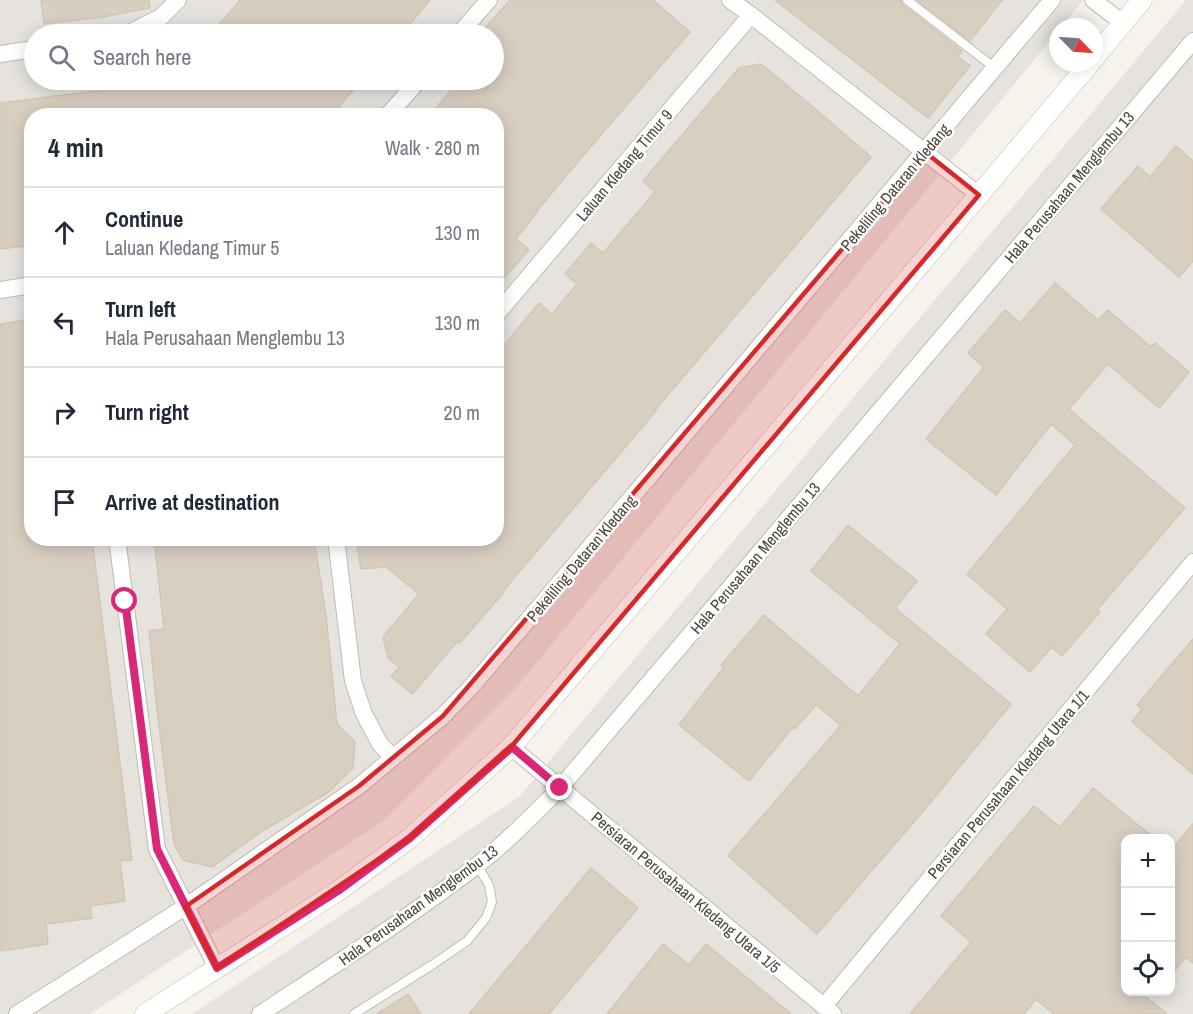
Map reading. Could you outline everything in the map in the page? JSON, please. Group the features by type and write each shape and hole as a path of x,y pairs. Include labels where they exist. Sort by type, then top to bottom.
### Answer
{"street":[{"path":"146,24 161,16 178,0"},
{"path":"468,24 489,0"},
{"path":"730,0 979,195"},
{"name":"Pekeliling Dataran Kledang","path":"17,1014 185,907 359,786 443,716 471,687 1052,0"},
{"path":"1093,0 1123,23"},
{"path":"1103,47 1142,0"},
{"name":"Laluan Kledang Timur 9","path":"504,306 751,15"},
{"name":"Hala Perusahaan Menglembu 13","path":"260,1014 389,930 477,865 521,828 560,788 1193,41"},
{"path":"0,54 24,50"},
{"path":"145,1014 338,891 410,838 512,747 1082,72"},
{"path":"394,108 410,90"},
{"path":"0,290 24,286"},
{"path":"118,546 157,849 217,968"},
{"path":"337,546 353,681 364,714 380,744 393,758"},
{"name":"Persiaran Perusahaan Kledang Utara 1/1","path":"829,1010 1193,562"},
{"name":"Persiaran Perusahaan Kledang Utara 1/5","path":"512,747 829,1010"}],"lane":[{"path":"907,0 995,68"},
{"path":"354,1014 467,941 486,918 492,902 489,885 477,865"}],"highlighted area":[{"path":"925,152 979,195 511,747 410,838 217,968 185,907 359,786 443,716"}],"shaded area":[{"path":"0,0 1083,0 1068,18 1049,18 1049,42 520,683 386,819 90,1014 0,1014"},
{"path":"1186,0 1193,0 1193,1014 192,1014 519,797"}],"building":[{"path":"41,0 149,0 150,8 103,17 44,24"},
{"path":"240,0 430,0 410,24 220,24"},
{"path":"510,0 653,0 690,32 587,151 516,238 529,250 504,278 504,108 436,108 451,90 504,90 504,24 489,24"},
{"path":"775,0 901,0 903,5 962,51 958,57 970,66 928,118"},
{"path":"917,0 1002,0 970,41"},
{"path":"761,64 871,157 655,410 504,592 412,694 391,676 399,667 388,658 383,637 419,594 386,567 361,569 357,546 504,546 504,345 539,303 552,314 577,284 565,274 591,243 603,253 655,192 643,181 739,68"},
{"path":"103,90 353,90 338,108 24,108 24,246 0,249 0,103"},
{"path":"1176,146 1193,161 1193,261 1179,277 1101,209 1138,166 1150,177"},
{"path":"1055,283 1098,320 1108,310 1151,347 1155,343 1189,372 1159,408 1108,364 1069,409 1185,508 1097,610 1100,612 1062,656 1052,647 1030,672 986,634 1007,609 967,574 1075,445 1051,424 996,495 926,439 984,367 968,353 1005,310 1020,323"},
{"path":"24,320 24,546 93,546 132,860 120,861 125,901 90,906 92,918 46,924 48,944 0,951 0,324"},
{"path":"848,525 917,581 895,608 1011,704 926,808 817,934 728,856 841,725 816,705 795,729 793,727 749,781 679,725 724,667 721,665 764,615 858,696 900,644 811,571"},
{"path":"155,546 315,546 326,615 337,724 355,742 353,768 329,792 264,830 212,867 183,860 174,844 149,631 164,629"},
{"path":"1193,639 1193,774 1132,722 1142,709 1137,705"},
{"path":"1093,788 1149,834 1121,834 1121,996 1145,996 1167,1014 1054,1014 1036,999 1024,1014 910,1014 971,942 941,916 1034,806 1060,827"},
{"path":"1193,824 1193,963 1186,957 1175,970 1175,888 1175,845"},
{"path":"591,868 638,908 549,1014 469,1014"},
{"path":"663,944 689,965 706,944 791,1014 607,1014"},
{"path":"408,994 421,1014 377,1014"}],"route":[{"path":"125,601 157,849 217,968 338,891 410,838 512,747 560,788"}]}
